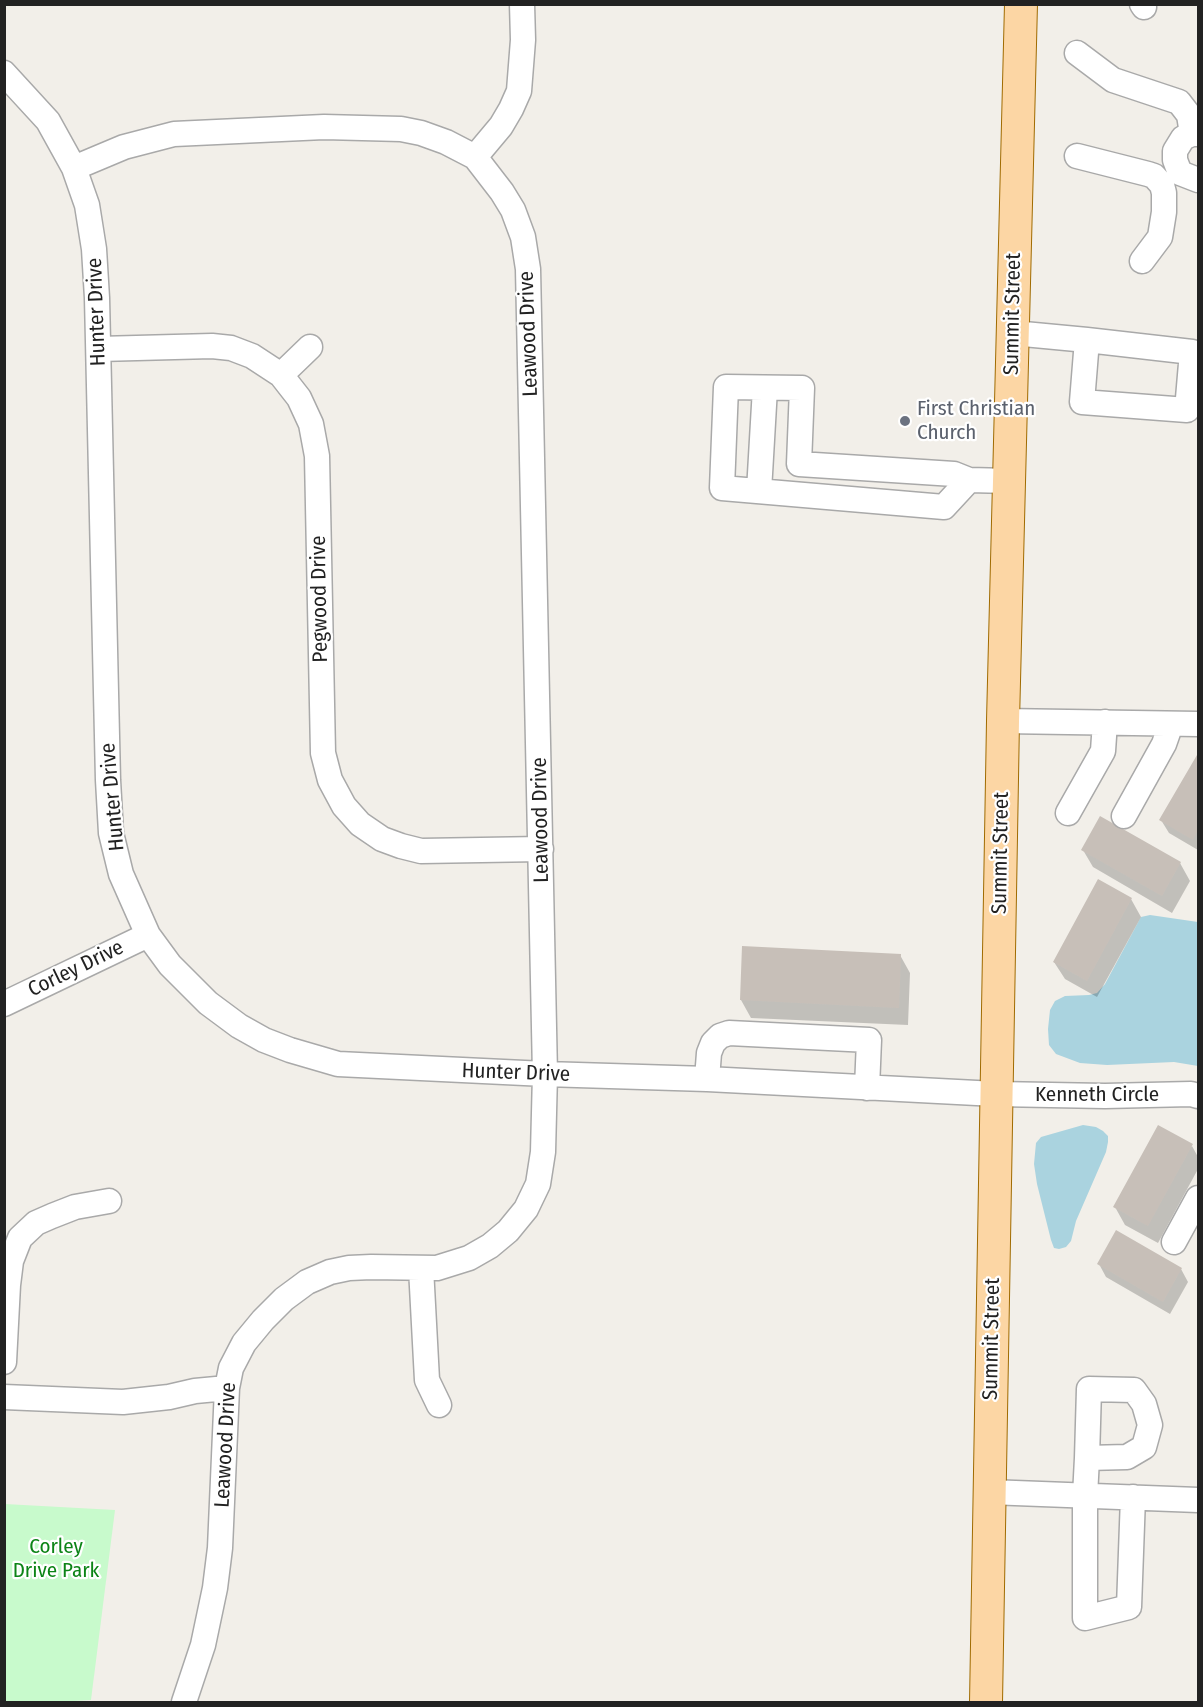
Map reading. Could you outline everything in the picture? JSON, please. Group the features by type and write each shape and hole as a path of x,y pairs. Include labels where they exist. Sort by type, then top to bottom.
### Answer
{"main road":[{"name":"Summit Street","path":"986,1702 1003,721 1021,4"}],"street":[{"path":"475,158 501,126 519,91 523,40 522,4"},
{"path":"1077,53 1113,80 1179,102 1189,116 1195,134 1183,138 1175,151 1180,180"},
{"name":"Hunter Drive","path":"4,73 48,122 74,168 87,205 94,249 99,349 111,834 121,874 148,935 170,965 208,1003 264,1040 338,1064 707,1079 996,1094"},
{"name":"Leawood Drive","path":"74,168 124,147 174,134 324,128 401,129 421,133 446,142 475,158 502,192 513,210 523,237 528,268 545,1074 543,1152 538,1184 526,1209 508,1231 490,1246 469,1258 437,1268 349,1268 330,1272 307,1282 284,1299 262,1320 244,1343 231,1368 227,1388 220,1548 215,1588 203,1645 184,1702"},
{"path":"1077,156 1154,176 1180,180"},
{"path":"1142,261 1160,237 1164,193 1180,180"},
{"path":"1013,333 1087,340 1192,352 1187,410 1082,402 1087,340"},
{"name":"Pegwood Drive","path":"99,349 212,346 231,348 252,356 281,375 299,398 311,424 316,456 323,753 334,789 344,806 360,824 382,839 401,846 421,850 541,849"},
{"path":"281,375 310,347"},
{"path":"799,464 802,388 726,387 722,488 944,507 969,480"},
{"path":"759,491 765,388"},
{"path":"760,464 799,464 954,474 969,480 1009,481"},
{"path":"1003,721 1198,724"},
{"path":"1068,813 1103,750 1105,723"},
{"path":"1124,816 1164,744 1171,724"},
{"name":"Corley Drive","path":"4,1004 148,935"},
{"path":"707,1079 709,1053 713,1043 720,1036 729,1033 869,1040 867,1088"},
{"name":"Kenneth Circle","path":"996,1094 1105,1096 1191,1094 1198,1096"},
{"path":"1174,1242 1198,1198"},
{"path":"4,1362 11,1261 20,1238 36,1223 51,1216 75,1207 109,1201"},
{"path":"421,1268 427,1380 439,1405"},
{"path":"4,1398 123,1402 227,1388"},
{"path":"1087,1458 1127,1458 1144,1447 1150,1425 1144,1404 1134,1390 1089,1389 1085,1496 1085,1618 1129,1608 1133,1497"},
{"path":"989,1492 1198,1500"}],"green space":[{"name":"Corley Drive Park","path":"5,1504 115,1510 91,1700 5,1702"}],"water":[{"path":"1150,915 1198,922 1198,1066 1174,1062 1107,1065 1080,1063 1056,1054 1049,1045 1048,1029 1050,1010 1055,1001 1065,996 1097,993 1105,984 1141,917"},
{"path":"1083,1125 1096,1127 1108,1136 1106,1152 1076,1221 1071,1241 1066,1247 1054,1248 1037,1184 1034,1164 1036,1143 1041,1137"}],"building":[{"path":"1197,755 1198,830 1193,840 1159,820"},
{"path":"1100,816 1181,862 1162,896 1081,850"},
{"path":"1098,879 1132,898 1087,981 1053,962"},
{"path":"742,946 901,954 899,1008 740,1000"},
{"path":"1158,1125 1193,1144 1148,1226 1113,1207"},
{"path":"1116,1230 1182,1268 1163,1302 1097,1264"}],"place":[{"name":"First Christian Church","path":"905,421"}]}
